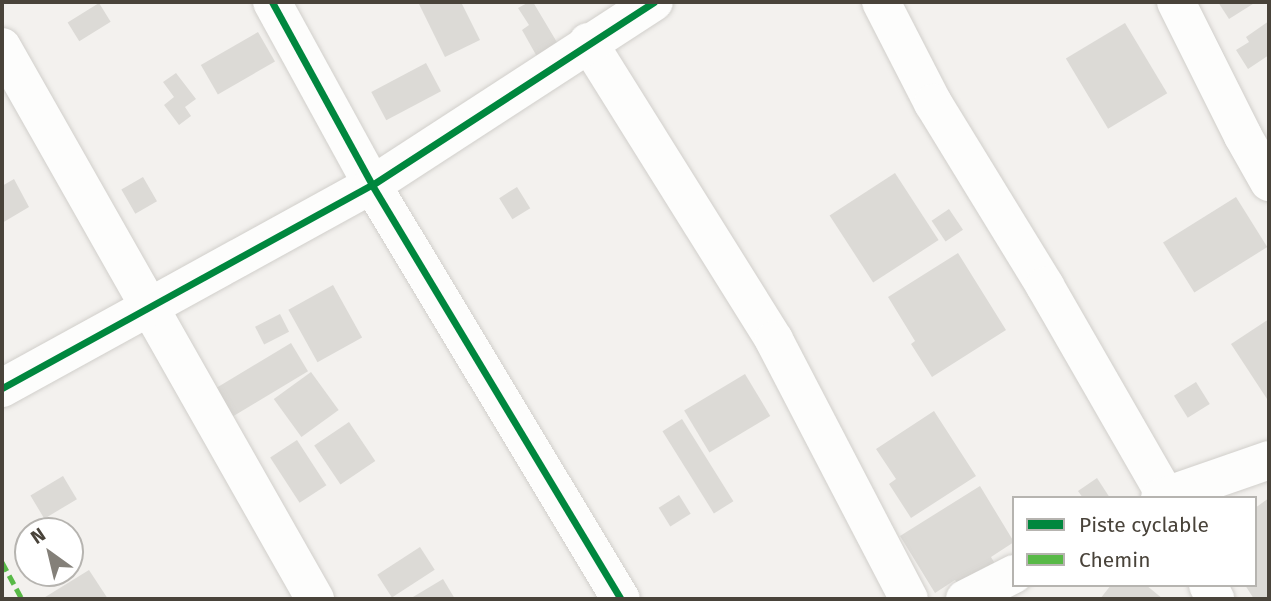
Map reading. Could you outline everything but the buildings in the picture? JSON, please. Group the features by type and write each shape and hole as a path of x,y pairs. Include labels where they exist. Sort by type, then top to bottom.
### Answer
{"street":[{"path":"272,2 372,185 621,599"},
{"path":"2,388 372,185 654,2"},
{"path":"881,2 933,103 1045,286 1163,496"},
{"path":"1176,2 1242,136 1269,182"},
{"path":"588,43 774,340 909,599"},
{"path":"2,47 315,599"},
{"path":"1167,496 1269,460"},
{"path":"965,599 1012,575"}],"marked path":[{"path":"2,562 22,599"}],"cycle path":[{"path":"272,2 372,185 621,599"},
{"path":"2,388 372,185 654,2"}]}
